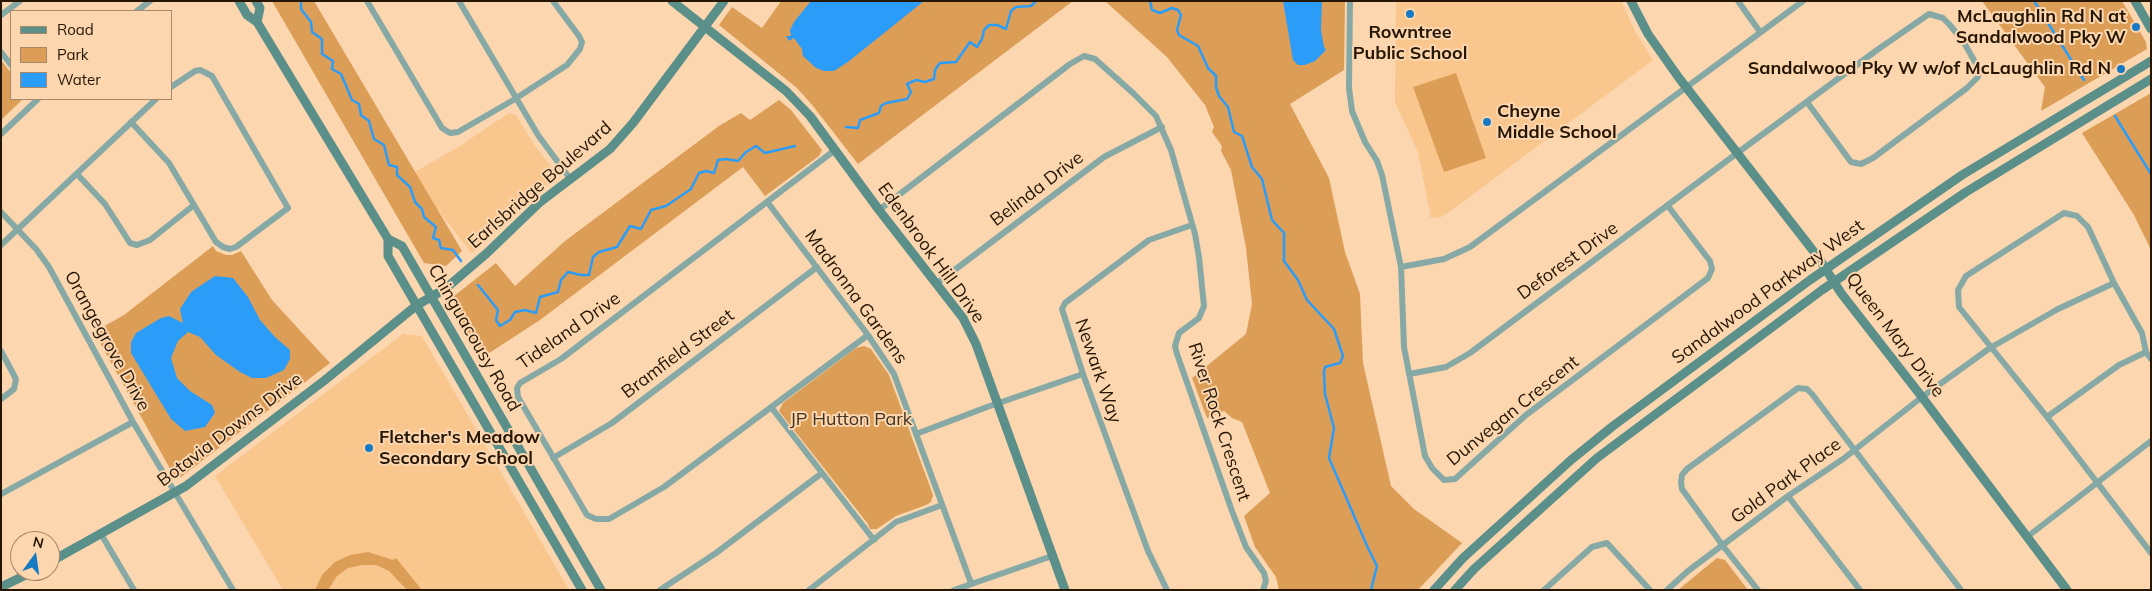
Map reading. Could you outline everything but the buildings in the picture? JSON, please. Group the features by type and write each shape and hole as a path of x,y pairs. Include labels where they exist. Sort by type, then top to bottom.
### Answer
{"main road":[{"name":"Chinguacousy Road","path":"239,1 247,15 257,22 388,238 402,246 601,590"},
{"name":"Chinguacousy Road","path":"256,1 260,8 257,22"},
{"name":"Edenbrook Hill Drive","path":"672,1 786,91 810,116 968,327 998,403 1065,590"},
{"name":"Earlsbridge Boulevard","path":"417,305 445,288 473,265 539,203 610,149 633,123 724,1"},
{"name":"Queen Mary Drive","path":"1631,1 1654,44 1686,88 2067,590"},
{"path":"2136,1 2151,29"},
{"name":"Sandalwood Parkway West","path":"1434,590 1463,558 1570,460 1825,269 1962,175 2151,61"},
{"name":"Sandalwood Parkway West","path":"1455,590 1474,569 1597,458 1834,282 1973,187 2151,79"},
{"name":"Chinguacousy Road","path":"388,238 388,256 582,590"},
{"name":"Botavia Downs Drive","path":"60,557 175,492 324,380 417,305"},
{"path":"1,587 13,581"}],"street":[{"path":"1,15 20,1"},
{"path":"138,10 150,1"},
{"path":"367,1 442,128 450,133 458,132 515,99 567,65 580,49 582,42 579,36 553,1"},
{"path":"459,1 515,99 551,155 570,180"},
{"name":"Dunvegan Crescent","path":"1350,1 1349,88 1352,111 1382,175 1401,267 1404,347 1425,456 1432,468 1444,480 1455,479 1526,415 1708,278 1712,269 1710,261 1668,206"},
{"path":"1738,1 1760,32"},
{"path":"1401,267 1444,259 1470,247 1803,1"},
{"name":"Deforest Drive","path":"1409,374 1446,367 1470,353 1736,153 1929,14 1943,18 1950,24 1963,41 1979,69 1978,77 1967,88 1873,158 1861,164 1851,162 1807,102"},
{"path":"1,52 10,64"},
{"name":"River Rock Crescent","path":"879,210 1084,56 1095,58 1133,92 1156,116 1162,127 1171,150 1199,257 1204,306 1199,318 1179,333 1175,346 1246,547 1264,572 1266,581 1263,590"},
{"path":"131,122 163,155 216,242 223,247 230,249 240,244 288,208 212,76 207,72 194,71 172,86"},
{"path":"1,134 37,100"},
{"path":"1,245 155,100"},
{"name":"Belinda Drive","path":"936,284 1104,157 1162,127"},
{"name":"Tideland Drive","path":"835,150 562,359 520,383 517,388 518,397 588,514 596,519 610,519 664,487 868,335"},
{"path":"76,174 106,204 130,243 137,245 150,240 194,205"},
{"name":"Madronna Gardens","path":"768,203 868,335 894,374 971,583"},
{"name":"Orangegrove Drive","path":"1,212 18,229 49,267 133,422 234,590"},
{"path":"2151,359 2146,352 2142,333 2114,283 2088,227 2078,216 2064,213 1966,276 1958,290 1959,306 2151,552"},
{"name":"Newark Way","path":"1167,590 1148,552 1062,313 1065,303 1149,240 1192,225"},
{"name":"Bramfield Street","path":"553,458 612,423 817,267"},
{"name":"Gold Park Place","path":"1667,590 1688,571 1788,496 1855,449 1922,397 1990,348 2058,309 2114,283"},
{"path":"1,351 13,372 16,385 10,394 1,399"},
{"path":"2047,417 2119,365 2146,352"},
{"path":"916,434 1083,374"},
{"path":"1758,590 1723,546 1682,489 1680,482 1686,469 1798,388 1807,389 1855,449 1961,590"},
{"path":"771,407 874,540"},
{"path":"1,494 133,422"},
{"path":"2027,536 2151,441"},
{"path":"660,590 716,553 822,473"},
{"path":"1788,496 1860,590"},
{"path":"809,590 896,522 942,505"},
{"path":"101,534 134,590"},
{"path":"1544,590 1592,547 1607,543 1650,590"},
{"path":"954,590 1052,556"}],"shaded area":[{"name":"Cheyne Middle School","path":"1396,1 1621,1 1635,31 1653,60 1452,210 1441,217 1431,218 1418,152 1395,102"},
{"path":"509,113 516,115 533,143 555,172 554,180 536,193 472,253 432,203 415,172 460,146"},
{"name":"Fletcher's Meadow Secondary School","path":"403,334 422,336 569,590 283,590 215,476"}],"green space":[{"path":"272,1 314,1 462,251 446,266 424,263"},
{"path":"781,1 1073,1 858,164 797,88 719,25 732,7 762,28"},
{"path":"1105,1 1345,1 1344,70 1290,104 1329,178 1345,252 1360,294 1363,363 1391,486 1414,509 1462,543 1418,590 1279,590 1276,577 1255,547 1244,516 1270,493 1242,422 1232,418 1224,411 1207,418 1192,378 1246,334 1252,304 1246,248 1231,170 1221,151 1222,146 1212,132 1214,127 1205,105 1167,57"},
{"path":"1982,1 2122,1 2146,42 2147,49 2041,111 2045,87"},
{"path":"1,60 10,72 10,100 22,100 1,120"},
{"path":"1456,73 1486,158 1444,172 1413,87"},
{"path":"2151,93 2151,250 2134,215 2082,133"},
{"path":"779,100 791,110 822,150 819,156 765,196 743,167 540,320 483,357 458,316 454,307 454,296 496,263 515,286 565,241 719,126 741,113 750,120"},
{"path":"213,246 216,251 226,255 232,255 241,251 272,300 330,363 181,477 174,476 94,332 124,315"},
{"name":"JP Hutton Park","path":"864,346 871,349 889,375 933,495 931,502 896,516 877,529 870,529 779,411 783,403 856,348"},
{"path":"368,552 393,560 396,558 422,590 407,590 389,571 376,565 362,565 348,568 337,576 328,590 315,590 322,575 335,562 350,555"},
{"path":"1717,558 1725,560 1748,590 1678,590"}],"water":[{"path":"811,1 924,1 848,62 834,71 824,71 816,68 803,56 802,49 794,38 789,41 786,36 791,36 790,30 794,22"},
{"path":"1283,1 1322,1 1321,30 1326,50 1315,61 1305,65 1298,65 1293,60"},
{"path":"215,276 233,278 248,297 260,320 290,350 290,359 284,370 266,378 252,378 216,355 200,337 188,332 178,341 171,358 177,378 190,391 212,405 215,413 205,427 185,431 171,419 131,353 131,342 136,333 161,318 169,316 183,323 180,309 191,292"}],"waterway":[{"path":"301,1 301,9 311,22 312,32 322,39 322,54 333,61 332,69 341,74 352,100 359,104 361,115 369,121 374,139 384,145 389,165 397,167 397,175 410,187 415,202 422,209 424,217 436,227 433,238 439,240 441,248 453,250 461,261"},
{"path":"846,127 858,128 860,120 879,113 881,106 886,103 907,99 911,92 907,84 916,80 925,82 934,79 935,70 940,63 956,62 970,42 977,47 982,39 984,30 989,25 997,25 1006,29 1011,11 1016,7 1031,6 1036,1"},
{"path":"1150,1 1152,10 1160,13 1172,8 1178,10 1181,15 1177,30 1179,35 1198,46 1208,68 1216,76 1216,87 1219,96 1228,107 1234,132 1242,136 1252,167 1262,179 1272,220 1284,233 1284,261 1298,280 1307,300 1334,329 1343,356 1340,363 1325,367 1324,372 1325,394 1334,428 1329,458 1377,566 1371,590"},
{"path":"2034,1 2084,80"},
{"path":"2115,116 2151,174"},
{"path":"478,285 498,310 496,320 500,326 510,320 515,312 525,310 536,313 540,297 558,292 561,280 568,272 589,275 593,257 599,252 617,247 630,226 641,229 651,210 666,206 691,189 699,173 706,171 714,173 718,160 738,161 746,152 756,146 765,153 795,146"}],"place":[{"name":"Rowntree Public School","path":"1410,14"},
{"name":"McLaughlin Rd N at Sandalwood Pky W","path":"2136,27"},
{"name":"Sandalwood Pky W w/of McLaughlin Rd N","path":"2121,69"},
{"name":"Cheyne Middle School","path":"1487,122"},
{"name":"Fletcher's Meadow Secondary School","path":"369,448"}]}
